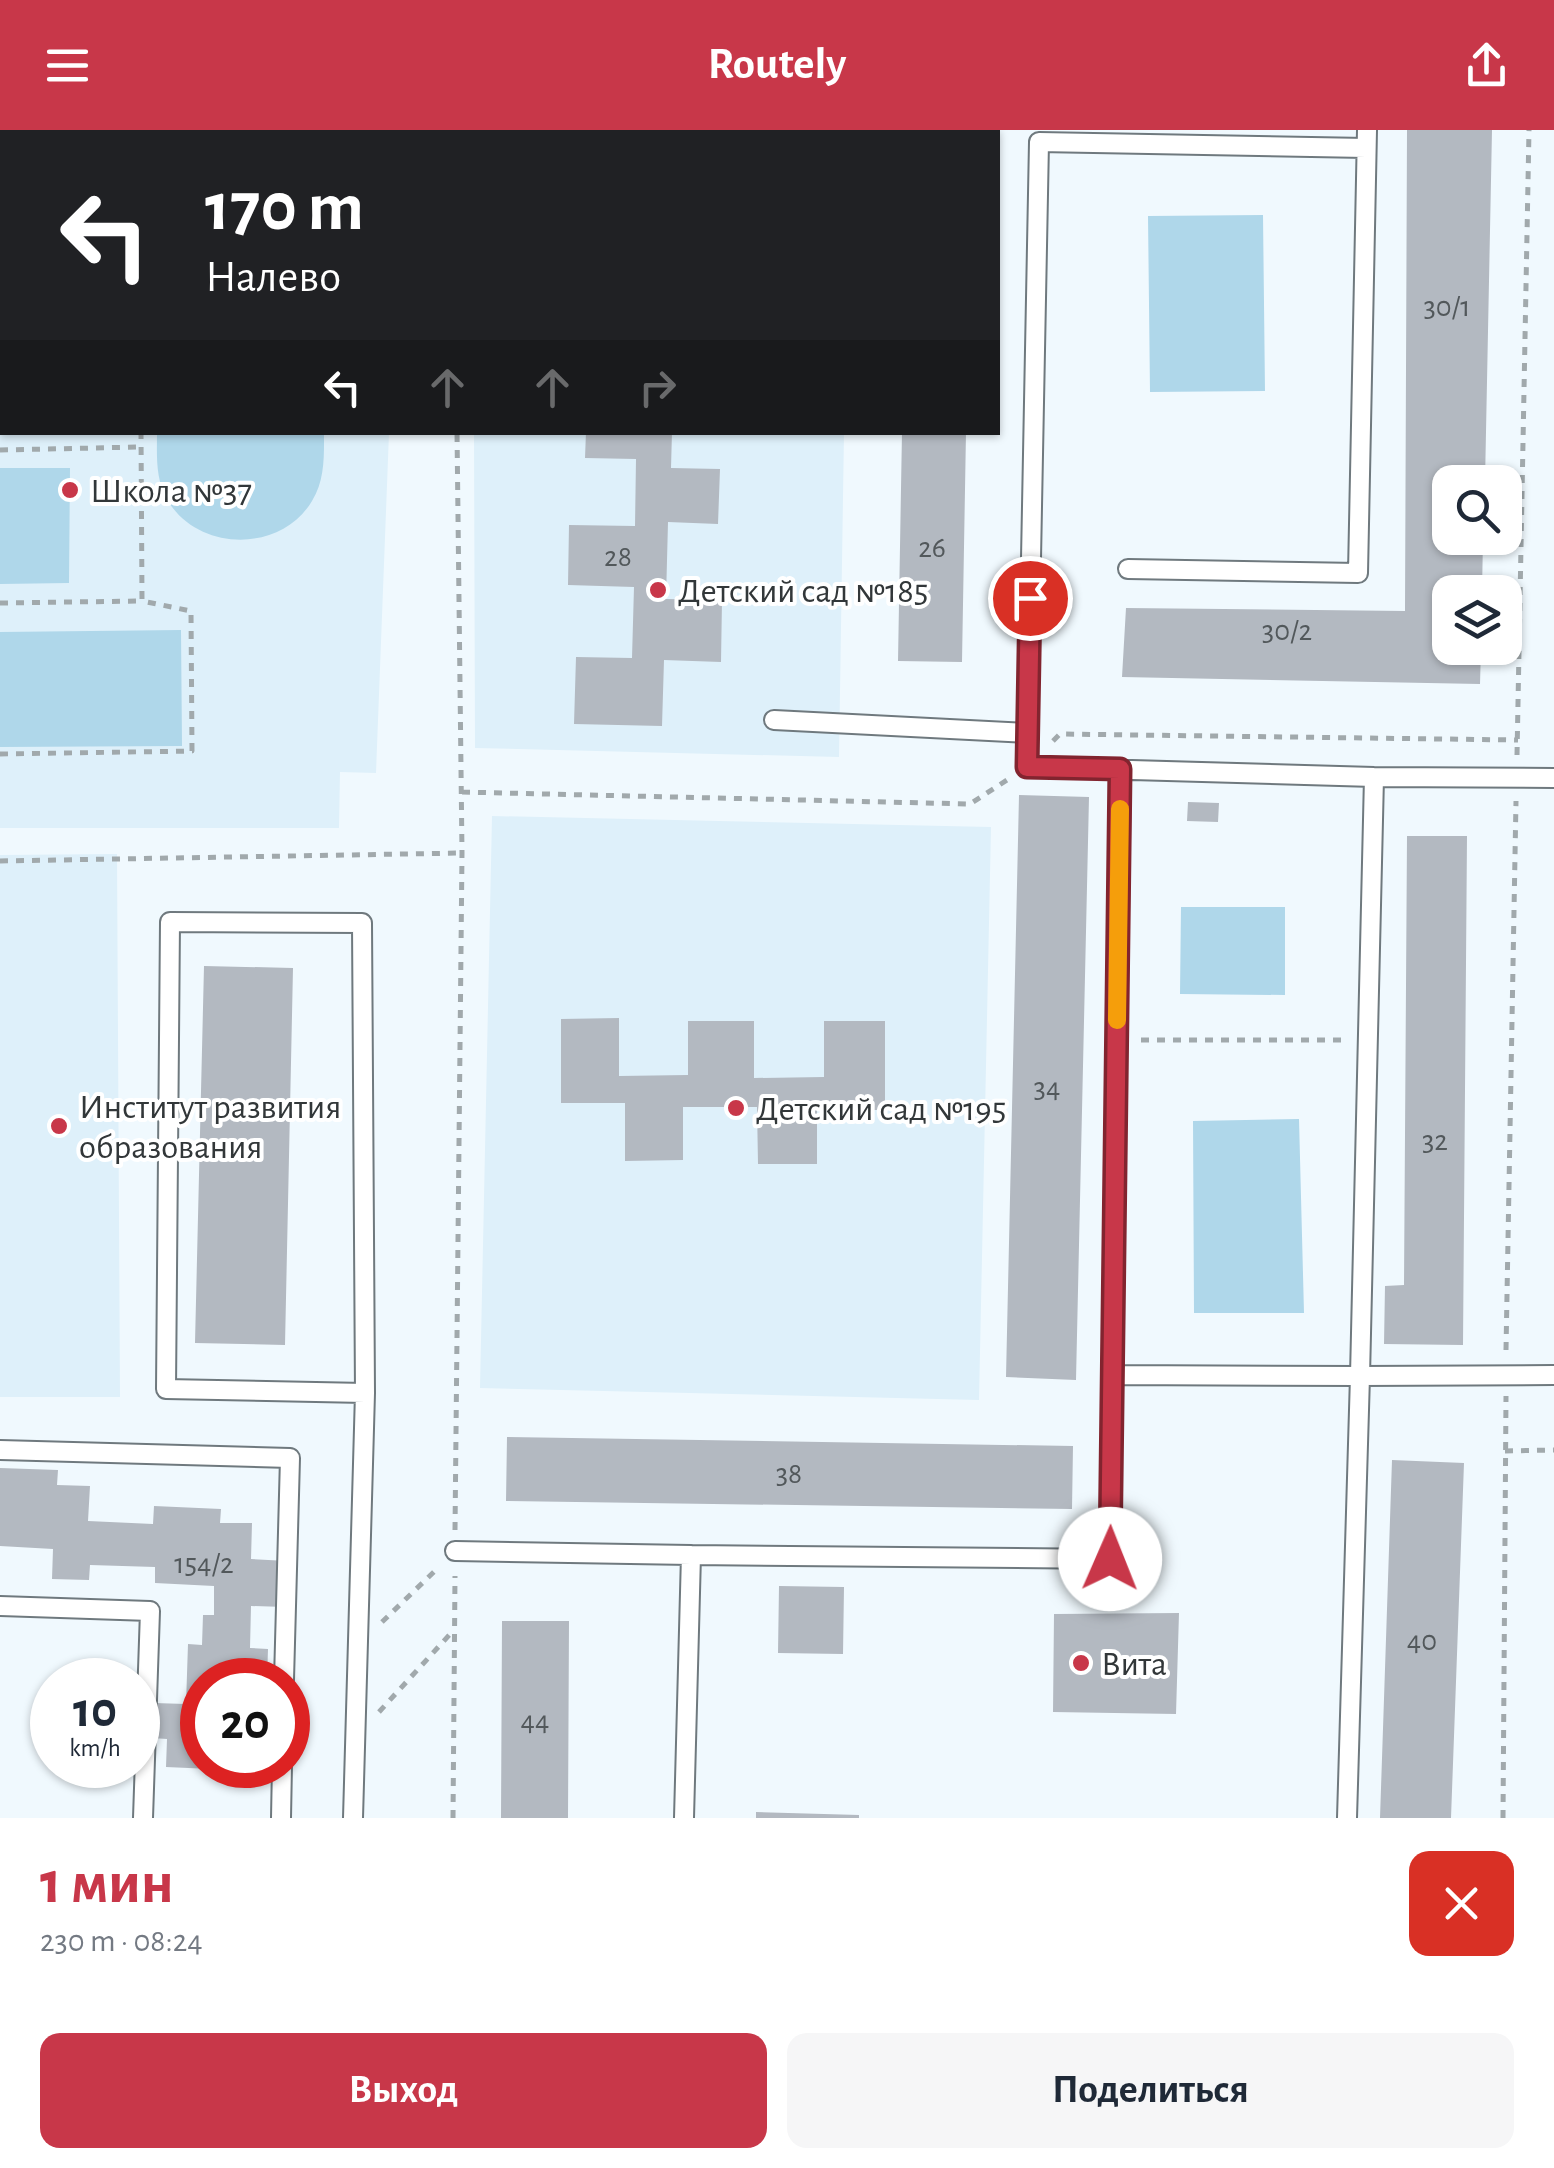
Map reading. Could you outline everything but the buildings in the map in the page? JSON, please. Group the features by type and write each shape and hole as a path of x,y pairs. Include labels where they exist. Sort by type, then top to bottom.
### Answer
{"lane":[{"path":"1128,569 1358,574 1367,139 1039,142 1027,767 1554,778"},
{"path":"774,720 1028,734"},
{"path":"455,1551 1110,1559 1120,769"},
{"path":"1347,1818 1374,777"},
{"path":"352,1818 364,1393 362,923 170,922 166,1389 364,1393"},
{"path":"1113,1374 1554,1375"},
{"path":"0,1450 290,1458 285,1658"},
{"path":"684,1818 691,1556"},
{"path":"0,1606 150,1611 143,1818"},
{"path":"281,1818 282,1788"}],"path":[{"path":"1503,1818 1506,1377 1529,130"},
{"path":"142,435 142,601"},
{"path":"453,1818 462,853 457,435"},
{"path":"0,450 142,446"},
{"path":"0,603 142,601 191,611 192,751 0,754"},
{"path":"462,792 970,804 1027,767 1060,734 1518,740"},
{"path":"0,861 462,853"},
{"path":"1117,1040 1368,1040"},
{"path":"1505,1450 1554,1450"},
{"path":"359,1645 455,1551"},
{"path":"354,1740 454,1630"}],"shaded area":[{"path":"1263,215 1265,391 1150,392 1148,216"},
{"name":"Школа №37","path":"0,435 389,435 376,773 340,772 339,828 0,828"},
{"path":"157,435 324,435 323,468 312,501 281,530 261,537 219,537 182,518 164,493"},
{"name":"Детский сад №185","path":"474,435 844,435 839,757 475,748"},
{"path":"0,468 70,468 69,583 0,584"},
{"path":"181,630 182,746 0,747 0,632"},
{"name":"Детский сад №195","path":"492,816 991,827 979,1400 480,1388"},
{"name":"Институт развития образования","path":"117,854 120,1397 0,1397 0,855"},
{"path":"1181,907 1285,907 1285,995 1180,994"},
{"path":"1299,1119 1304,1313 1194,1313 1193,1121"}],"slow traffic":[{"path":"1117,1020 1120,809"}],"place":[{"name":"Школа №37","path":"70,490"},
{"name":"Детский сад №185","path":"658,590"},
{"name":"Детский сад №195","path":"736,1108"},
{"name":"Институт развития образования","path":"59,1126"},
{"name":"Вита","path":"1081,1663"}],"route":[{"path":"1030,598 1027,767 1120,769 1110,1559"}]}
